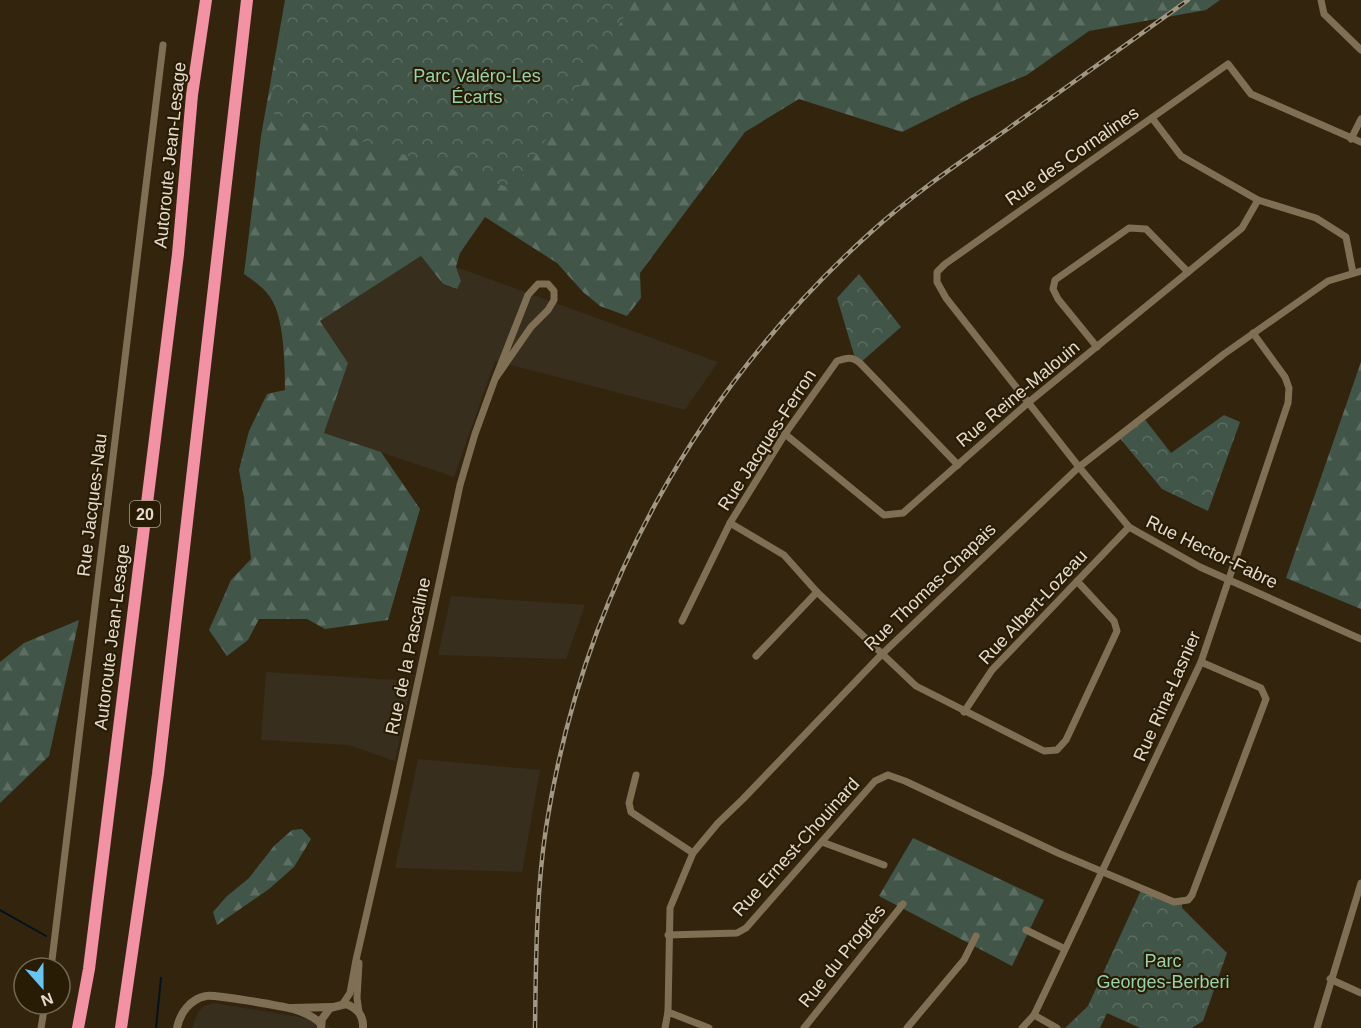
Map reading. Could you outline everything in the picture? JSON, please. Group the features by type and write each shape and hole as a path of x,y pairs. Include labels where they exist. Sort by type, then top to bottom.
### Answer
{"highway":[{"name":"Autoroute Jean-Lesage","path":"78,1028 88,969 177,266 192,96 206,0"},
{"name":"20","path":"121,1028 158,774 247,0"}],"street":[{"path":"1321,0 1324,14 1361,50"},
{"name":"Rue Jacques-Nau","path":"52,956 163,45"},
{"name":"Rue des Cornalines","path":"1029,402 946,298 937,282 937,272 945,264 1228,64 1251,94 1361,142"},
{"path":"1152,118 1181,156 1258,200 1316,218 1346,237 1357,272"},
{"path":"1351,139 1361,118"},
{"name":"Rue Reine-Malouin","path":"785,434 884,514 903,513 1029,402 1242,228 1258,200"},
{"path":"1097,347 1058,299 1053,289 1055,280 1129,228 1146,229 1188,272"},
{"name":"Rue Thomas-Chapais","path":"665,1028 668,1012 670,908 693,853 717,823 743,799 880,655 1078,467 1254,333 1328,281 1357,272"},
{"name":"Rue de la Pascaline","path":"342,1005 350,993 460,485 475,434 495,379 528,295 538,284 548,284 554,291 554,300 548,310 531,327 495,379"},
{"name":"Rue Rina-Lasnier","path":"1022,1028 1034,1014 1201,663 1288,403 1289,388 1285,377 1254,333"},
{"name":"Rue Jacques-Ferron","path":"682,621 730,523 785,434 837,361 855,358 958,465"},
{"name":"Rue Hector-Fabre","path":"1029,402 1078,467 1129,527 1200,567 1361,639"},
{"path":"730,523 784,555 817,592 880,655 916,686 1044,751 1057,750 1066,740 1117,631 1114,621 1077,581"},
{"name":"Rue Albert-Lozeau","path":"964,712 992,670 1129,527"},
{"path":"756,656 817,592"},
{"name":"Rue Ernest-Chouinard","path":"668,935 737,933 746,928 875,781 888,775 1058,853 1174,902 1188,900 1192,895 1266,699 1261,688 1201,663"},
{"path":"636,775 629,803 632,812 693,853"},
{"path":"822,842 884,865"},
{"path":"1317,1028 1361,883"},
{"name":"Rue du Progrès","path":"804,1028 903,904"},
{"path":"1026,930 1065,949"},
{"path":"907,1028 964,960 976,936"},
{"name":"Rue de la Pascaline","path":"359,1012 357,998 361,943"},
{"path":"1330,979 1361,993"},
{"path":"177,1028 179,1018 190,1002 207,995 292,1008 350,1005 359,1012 364,1027"},
{"path":"292,1008 311,1016 321,1026 325,1013 332,1007"},
{"path":"668,1012 709,1028"},
{"path":"1034,1014 1057,1028"}],"shaded area":[{"path":"421,256 443,285 456,289 461,281 456,267 718,362 685,410 495,361 454,477 324,433 347,363 320,321"},
{"path":"451,596 585,605 566,659 438,655"},
{"path":"266,672 412,681 395,761 349,745 261,740"},
{"path":"418,759 540,770 522,872 395,868"},
{"path":"214,1003 305,1018 332,1028 192,1028 198,1012 204,1006"}],"green space":[{"path":"285,0 1220,0 1206,10 1089,31 1027,75 971,98 902,132 799,99 745,132 640,273 641,298 627,316 600,306 583,292 557,263 485,217 460,253 456,267 461,281 457,289 443,284 421,256 320,321 348,363 324,433 381,452 420,509 388,620 325,629 307,619 259,619 248,640 227,656 209,630 231,580 251,559 239,470 249,431 267,394 285,390 283,346 277,312 265,291 244,274 261,136"},
{"name":"Parc Valéro-Les Écarts","path":"286,0 635,0 514,189 268,112 282,37"},
{"path":"859,274 901,327 860,363 855,358 837,298"},
{"path":"1361,362 1361,609 1286,578"},
{"path":"1224,415 1240,422 1208,511 1162,489 1118,436 1143,417 1171,453"},
{"path":"79,620 49,756 0,803 0,662 24,643"},
{"path":"302,829 311,839 294,867 269,889 217,925 213,912 226,897 249,878 274,846 292,830"},
{"path":"913,838 1044,900 1012,966 879,896"},
{"name":"Parc Georges-Berberi","path":"1142,888 1182,902 1182,908 1227,953 1203,1021 1192,1028 1140,1028 1107,1013 1100,1028 1065,1028 1088,1006"}],"waterway":[{"path":"0,910 46,936"},
{"path":"156,1028 161,978"}],"railway":[{"path":"535,1028 540,878 546,828 563,742 587,659 618,579 656,502 701,429 751,360 808,294 870,233 938,178 1188,0"}]}
